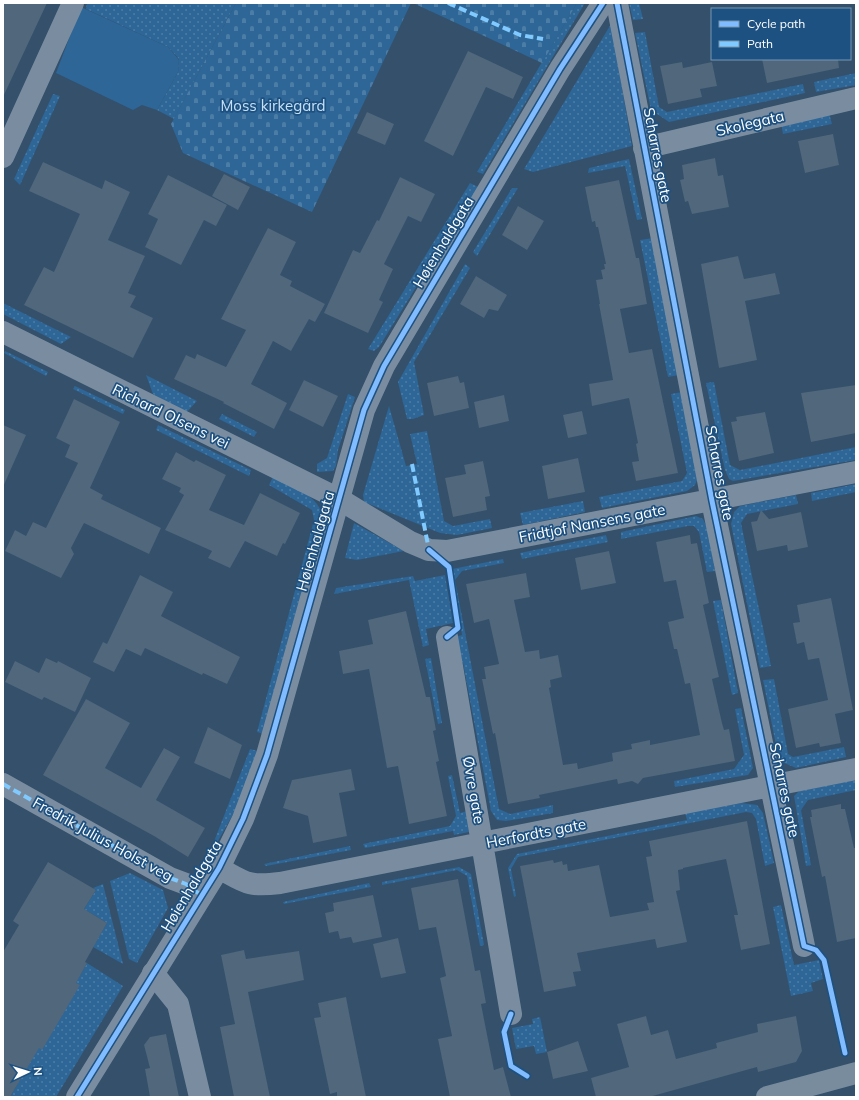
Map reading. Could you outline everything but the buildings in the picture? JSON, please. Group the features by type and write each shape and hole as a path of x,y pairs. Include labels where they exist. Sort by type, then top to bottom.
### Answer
{"main road":[{"path":"768,1097 856,1073"}],"street":[{"path":"3,157 73,3"},
{"name":"Høienhaldgata","path":"77,1097 219,868 243,819 267,755 364,410 384,366 560,69 603,3"},
{"name":"Scharres gate","path":"617,3 712,501 804,946"},
{"name":"Skolegata","path":"644,148 856,98"},
{"name":"Richard Olsens vei","path":"3,332 339,499"},
{"name":"Fridtjof Nansens gate","path":"339,499 410,542 429,550 447,551 856,472"},
{"name":"Øvre gate","path":"447,637 511,1014"},
{"name":"Herfordts gate","path":"219,868 242,881 257,885 483,844 856,769"},
{"name":"Fredrik Julius Holst veg","path":"3,784 170,878 186,884 201,895"},
{"path":"153,973 178,1004 200,1097"}],"green space":[{"path":"87,3 236,3 174,119 157,110 178,72 179,59 168,47 86,9"},
{"name":"Moss kirkegård","path":"236,3 411,3 312,212 183,153 171,124"},
{"path":"413,3 577,3 542,63"},
{"path":"577,3 585,3 483,174 477,172"},
{"path":"629,3 639,3 643,19 633,20"},
{"path":"81,7 168,47 179,60 178,72 157,110 142,105 133,110 56,73"},
{"path":"611,24 632,146 533,172 524,169"},
{"path":"645,32 659,107 667,112 803,84 805,93 669,122 651,110 635,33"},
{"path":"856,73 856,85 816,92 814,82"},
{"path":"53,94 60,96 20,185 14,179"},
{"path":"829,113 832,124 783,134 781,123"},
{"path":"629,159 642,219 637,220 625,166 588,173 589,168"},
{"path":"470,183 478,187 379,347 374,351 368,349"},
{"path":"512,188 518,188 477,256 473,252"},
{"path":"653,238 679,375 668,377 640,240"},
{"path":"465,264 470,268 414,362 424,415 413,419 407,419 398,382"},
{"path":"3,303 71,337 61,344 3,314"},
{"path":"5,351 48,372 46,376 4,353"},
{"path":"146,375 197,401 186,413 153,394"},
{"path":"714,382 730,465 740,470 856,447 856,460 733,481 729,479 725,470 706,383"},
{"path":"75,386 125,410 123,414 73,389"},
{"path":"682,392 699,476 695,485 687,491 602,508 599,497 682,481 687,473 671,394"},
{"path":"348,394 355,397 338,450 336,466 333,471 317,472 317,464 327,458"},
{"path":"389,406 406,466 417,464 410,434 427,431 444,521 453,526 490,519 492,528 457,535 440,533 364,502 363,495"},
{"path":"222,414 257,432 254,437 219,419"},
{"path":"158,425 251,470 249,476 156,430"},
{"path":"273,477 298,489 313,499 322,513 323,522 264,734 257,732 314,520 312,510 269,485"},
{"path":"856,484 856,492 812,501 811,493"},
{"path":"796,495 798,504 747,514 741,523 771,666 760,668 731,524 734,512 740,506"},
{"path":"583,501 585,512 523,525 520,513"},
{"path":"696,516 703,519 708,529 715,571 707,572 699,532 694,526 621,539 621,532"},
{"path":"354,523 404,551 357,560 345,558"},
{"path":"606,535 608,542 522,559 520,553"},
{"path":"503,559 504,563 462,571 455,580 499,809 510,814 553,805 553,813 506,821 497,820 491,811 463,663 457,655 454,637 462,635 452,569"},
{"path":"445,575 453,623 426,629 429,645 423,647 409,580 334,594 336,588 413,576 415,581"},
{"path":"721,600 738,693 732,695 713,601"},
{"path":"431,658 442,723 438,724 425,659"},
{"path":"774,679 788,754 793,757 844,747 846,757 796,768 782,762 778,755 763,680"},
{"path":"741,708 753,768 748,775 675,787 674,781 734,769 744,755 735,709"},
{"path":"250,749 258,751 239,804 218,841 213,844"},
{"path":"452,775 460,813 467,811 469,832 454,835 453,831 365,848 363,844 450,826 456,816 448,776"},
{"path":"856,780 856,790 808,800 801,810 811,865 806,866 794,796 799,791"},
{"path":"742,803 757,805 763,813 774,863 765,866 756,819 752,813 746,812 518,857 511,869 516,896 514,897 508,868 517,854 687,820 685,813"},
{"path":"350,846 351,850 266,866 264,864"},
{"path":"459,867 471,874 484,945 480,946 467,876 457,870 382,885 382,882"},
{"path":"130,873 163,890 168,908 137,963 129,959 110,881"},
{"path":"369,883 371,887 284,904 283,902"},
{"path":"103,884 123,964 93,947 107,923 84,909 96,890 93,888"},
{"path":"781,905 794,965 819,960 823,979 811,983 813,991 791,996 773,907"},
{"path":"87,963 123,986 56,1097 10,1097"},
{"path":"540,1017 547,1052 536,1054 534,1046 516,1049 512,1028 533,1024 532,1019"}],"marked path":[{"path":"448,3 520,35 543,39"},
{"path":"412,464 429,550"},
{"path":"3,784 170,878 186,884 201,895"}],"cycle path":[{"path":"77,1097 219,868 243,819 267,755 364,410 384,366 560,69 603,3"},
{"path":"617,3 712,501 804,946 816,950 824,960 845,1053"},
{"path":"429,550 449,567 458,628 447,637"},
{"path":"511,1014 504,1032 511,1066 527,1076"}]}
